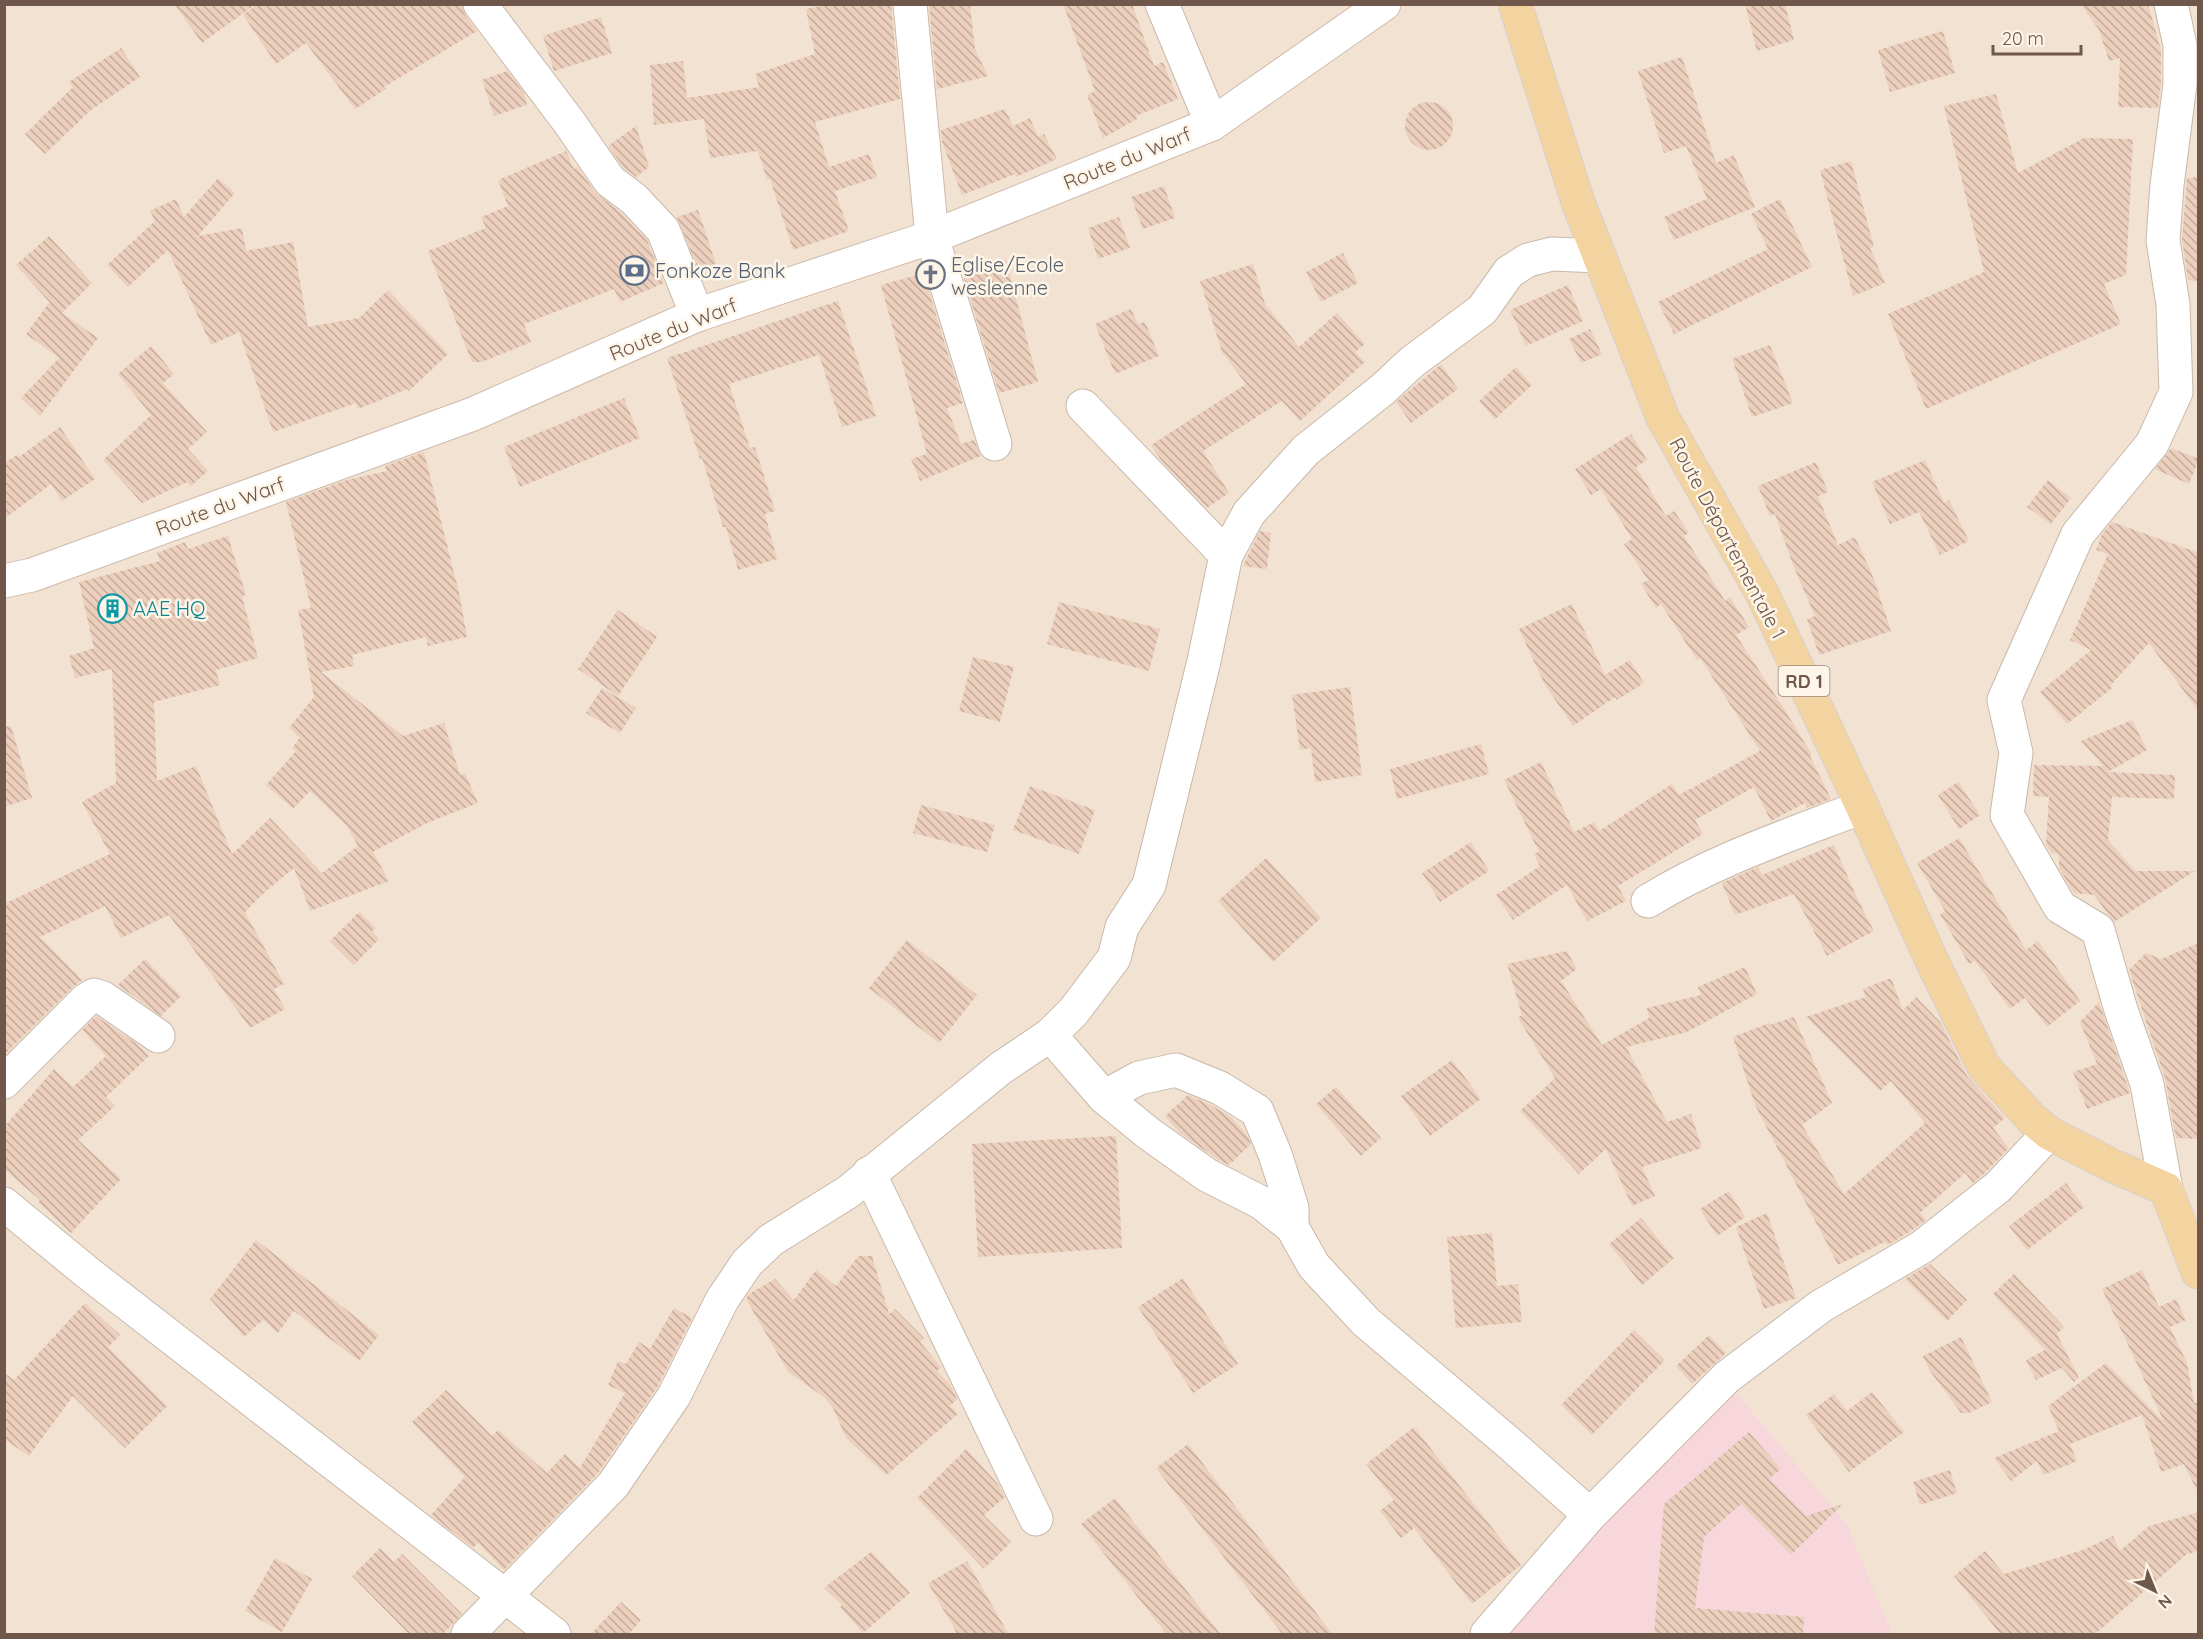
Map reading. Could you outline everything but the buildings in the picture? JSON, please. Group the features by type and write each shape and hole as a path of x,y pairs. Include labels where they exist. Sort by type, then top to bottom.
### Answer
{"main road":[{"name":"Route Départementale 1","path":"1515,4 1578,202 1663,418 1763,595 1932,961 1984,1067 2032,1119 2049,1133 2111,1165 2166,1189"},
{"path":"2166,1189 2199,1272"}],"street":[{"path":"480,4 610,181 634,199 663,230 697,315"},
{"path":"910,4 932,237 995,444"},
{"path":"1162,4 1212,124"},
{"name":"Route du Warf","path":"4,581 32,575 473,414 697,315 932,237 1212,124 1384,4"},
{"path":"2166,1189 2147,1084 2121,1010 2098,930 2060,907 2007,815 2016,753 2004,700 2078,534 2152,444 2176,392 2186,305 2163,240 2167,185 2180,84 2180,45 2171,4"},
{"path":"468,1635 612,1485 674,1396 722,1300 747,1263 771,1240 848,1192 1000,1068 1050,1035 1074,1011 1114,958 1122,927 1149,885 1204,661 1226,555 1249,513 1306,450 1382,390 1412,362 1482,310 1509,272 1528,260 1552,254 1599,256"},
{"path":"1083,406 1226,555"},
{"path":"1648,901 1673,885 1751,850 1862,807"},
{"path":"4,1082 86,1000 94,995 103,998 158,1036"},
{"path":"1050,1035 1104,1097 1148,1133 1207,1175 1262,1203 1292,1227 1314,1266 1366,1322 1590,1515"},
{"path":"1104,1097 1139,1078 1176,1070 1220,1088 1257,1112 1275,1154 1292,1208 1292,1227"},
{"path":"1487,1635 1590,1515 1727,1377 1821,1306 1922,1247 1998,1187 2049,1133"},
{"path":"869,1173 1036,1519"},
{"path":"4,1204 88,1273 554,1635"}],"shaded area":[{"path":"5,5 2198,5 2198,1634 5,1634"},
{"path":"1732,1388 1847,1525 1892,1634 1497,1634"}],"place":[{"name":"Fonkoze Bank","path":"634,270"},
{"name":"Eglise/Ecole wesleenne","path":"930,275"},
{"name":"AAE HQ","path":"112,608"}]}
